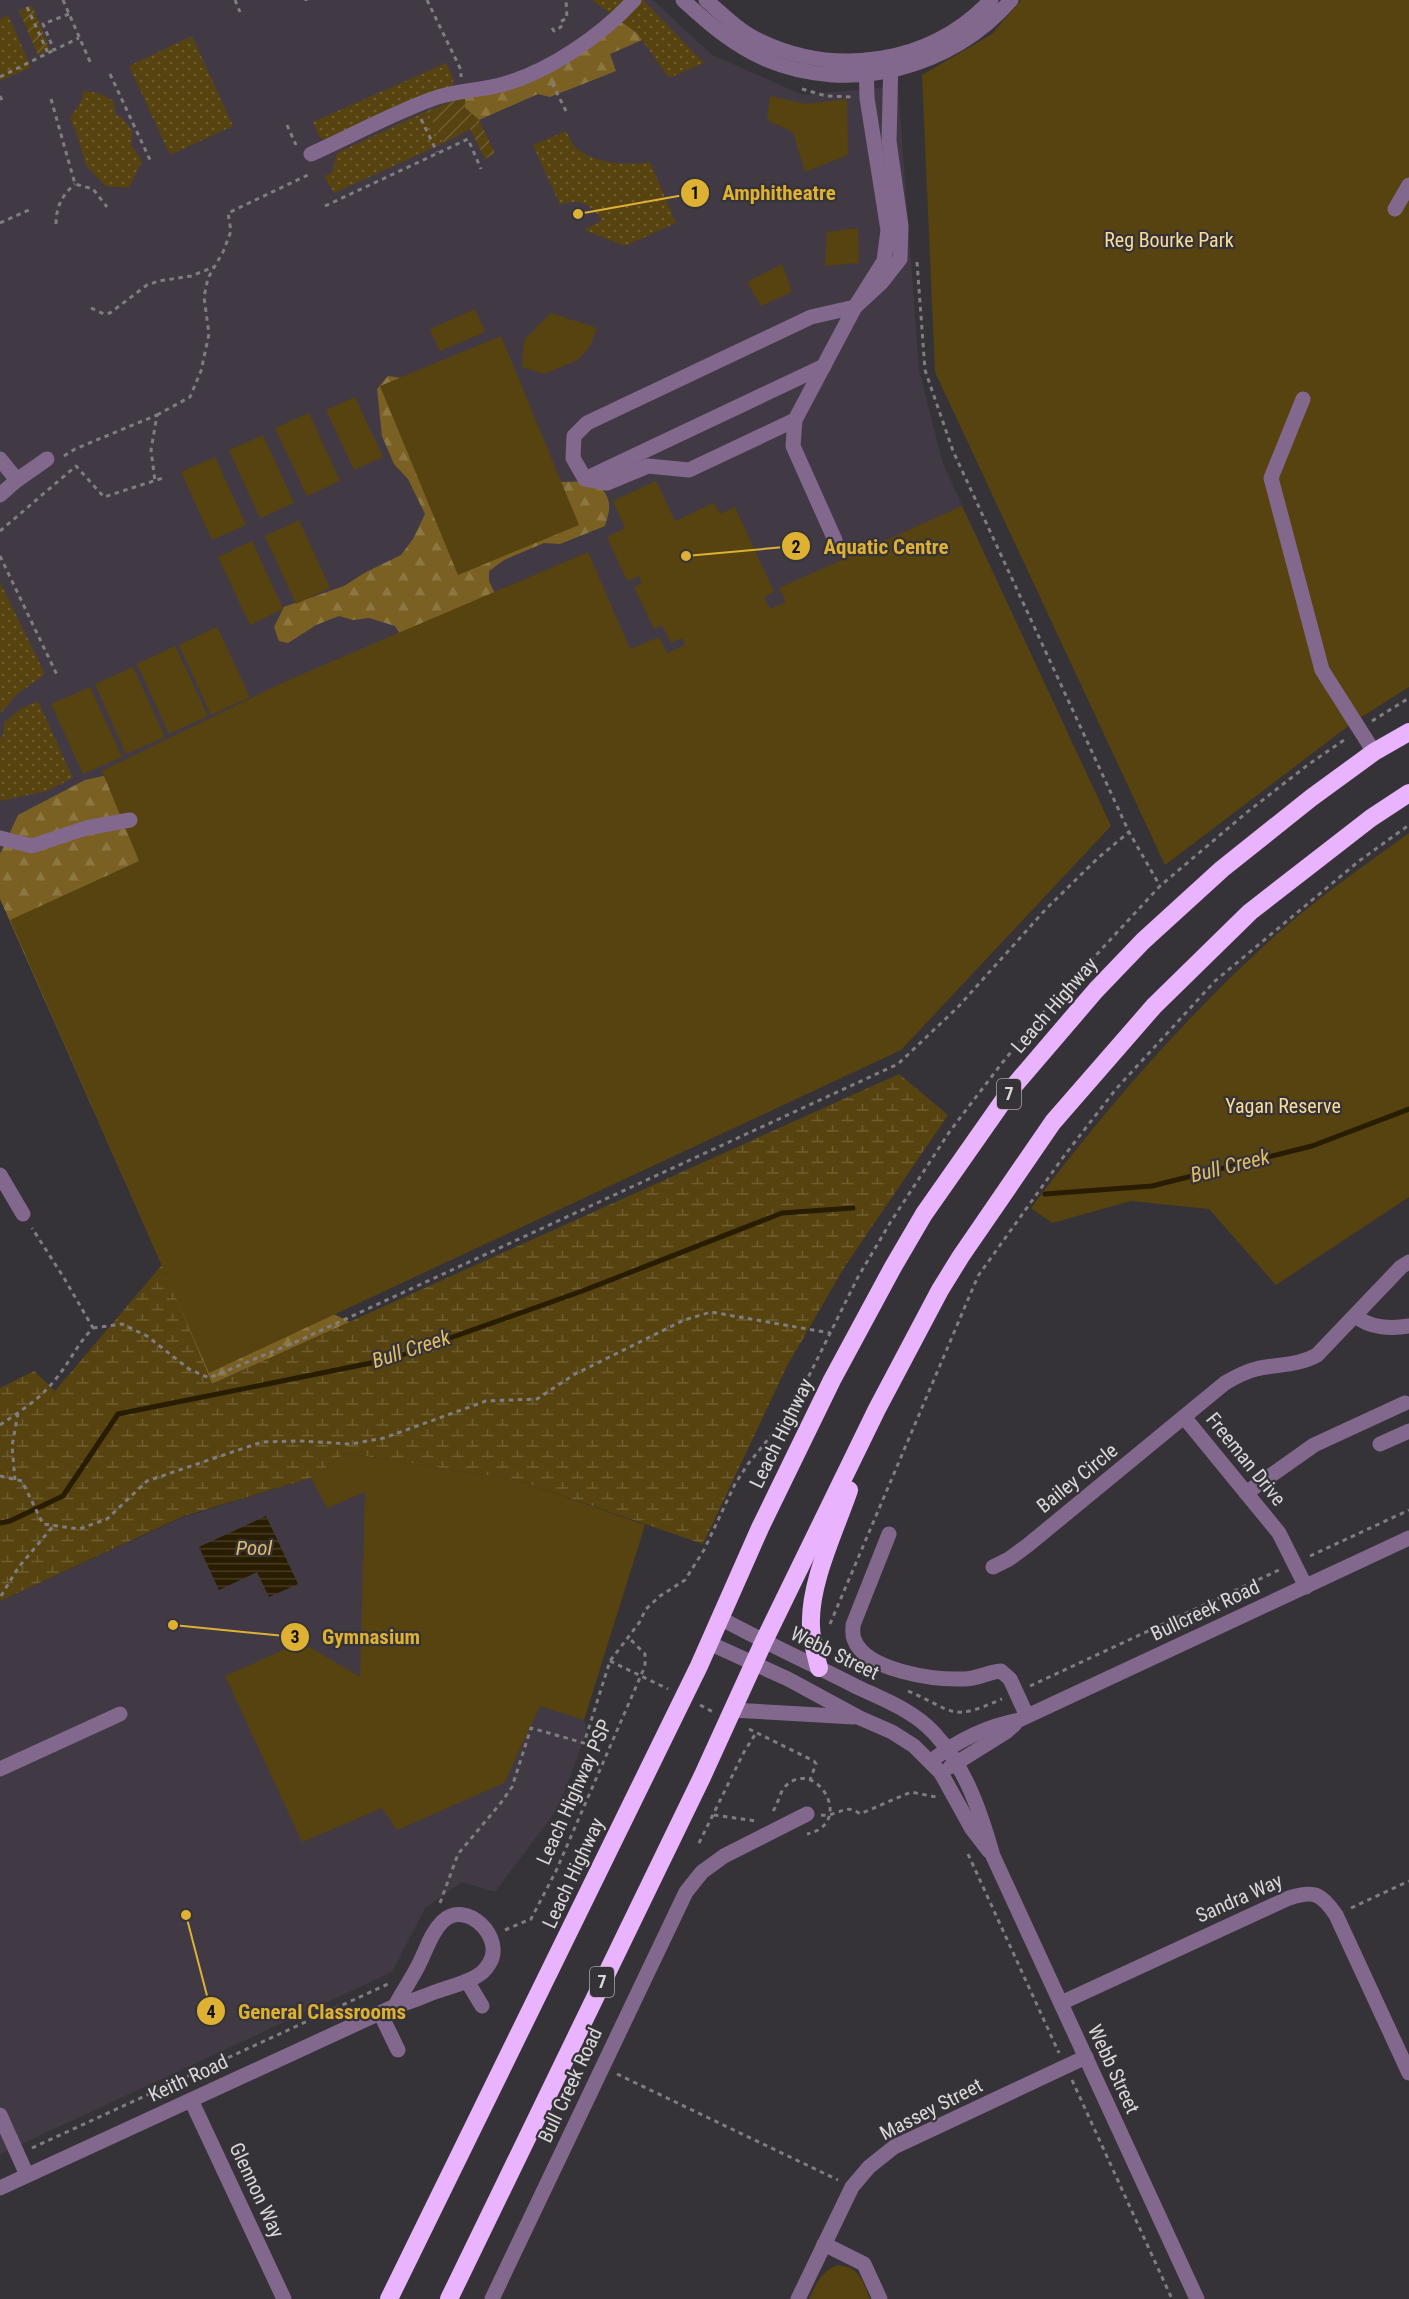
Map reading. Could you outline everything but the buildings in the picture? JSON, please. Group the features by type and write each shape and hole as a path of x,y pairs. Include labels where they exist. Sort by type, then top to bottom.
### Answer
{"highway":[{"name":"Leach Highway","path":"389,2299 476,2119 574,1925 709,1643 760,1528 827,1391 893,1266 924,1214 1013,1087 1096,990 1143,941 1222,869 1311,798 1374,752 1409,732"},
{"name":"7","path":"449,2299 702,1777 764,1641 877,1409 940,1290 1053,1122 1161,999 1250,912 1361,825 1409,793"},
{"path":"819,1668 811,1627 813,1601 822,1567 877,1409"}],"street":[{"path":"311,154 432,99 461,90 486,88 506,83 546,66 598,35 634,0"},
{"path":"683,0 724,35 763,58 815,73 891,64 910,66 962,42 983,27 1011,0"},
{"path":"706,0 732,23 758,40 783,51 866,67"},
{"path":"891,64 906,54 931,44 956,30 991,0"},
{"path":"795,420 689,470 648,466 607,483 585,479 573,458 574,436 586,423 811,317 855,307 882,282 900,259 900,226 889,141 891,64"},
{"path":"835,540 793,446 795,420 855,307 884,261 888,231 867,98 866,67"},
{"path":"1395,209 1409,184"},
{"path":"585,479 824,366"},
{"path":"1303,399 1271,478 1322,670 1374,752"},
{"path":"0,459 17,480"},
{"path":"0,495 17,480 52,460"},
{"path":"0,838 32,846 86,828 130,820"},
{"path":"0,1175 23,1214"},
{"name":"Freeman Drive","path":"1306,1587 1279,1533 1184,1417 1225,1383 1240,1374 1255,1369 1308,1360 1317,1355 1409,1262"},
{"path":"1356,1316 1368,1324 1385,1328 1409,1326"},
{"path":"1246,1493 1314,1445 1405,1403"},
{"name":"Bailey Circle","path":"993,1567 1010,1559 1184,1417"},
{"path":"1380,1444 1409,1431"},
{"path":"889,1534 853,1625 853,1637 859,1649 869,1657 913,1675 924,1677 969,1678 1001,1671 1010,1678 1017,1692 1023,1718"},
{"name":"Bullcreek Road","path":"936,1767 1001,1724 1023,1718 1409,1538"},
{"name":"Webb Street","path":"720,1618 903,1709 920,1720 951,1755 984,1823 993,1856 1197,2299"},
{"name":"Webb Street","path":"709,1643 788,1679 860,1718 892,1732 914,1746 936,1767 972,1828 993,1856"},
{"name":"Webb Street","path":"732,1710 860,1718"},
{"path":"0,1769 120,1714"},
{"name":"Bull Creek Road","path":"492,2299 686,1892 702,1872 724,1856 807,1814"},
{"name":"Sandra Way","path":"1061,2003 1289,1898 1304,1893 1317,1894 1327,1901 1336,1915 1409,2073"},
{"path":"398,2000 421,1961 433,1933 444,1920 466,1915 477,1920 490,1936"},
{"name":"Keith Road","path":"0,2188 380,2013 398,2000 409,2003 481,1974 491,1962 490,1936"},
{"path":"467,1981 482,2006"},
{"path":"380,2013 398,2050"},
{"name":"Massey Street","path":"798,2299 852,2187 869,2166 894,2147 1086,2057"},
{"name":"Glennon Way","path":"191,2100 284,2299"},
{"path":"0,2115 27,2175"},
{"path":"824,2244 864,2264 880,2299"}],"path":[{"path":"63,0 90,64"},
{"path":"235,0 240,12"},
{"path":"426,0 461,70"},
{"path":"552,28 554,31 561,27 560,22 567,18 566,0"},
{"path":"27,7 48,53"},
{"path":"54,50 43,24 69,14"},
{"path":"0,77 79,38"},
{"path":"445,51 450,49"},
{"path":"110,74 151,162"},
{"path":"557,95 566,111"},
{"path":"0,96 4,104"},
{"path":"51,99 75,184"},
{"path":"415,107 437,152"},
{"path":"325,206 468,139 481,169"},
{"path":"52,460 157,415 190,397 201,371 209,334 204,297 208,278 231,231 228,213 310,174"},
{"path":"75,184 93,189 107,207"},
{"path":"56,224 56,211 65,193 75,184"},
{"path":"0,223 31,209"},
{"path":"917,262 925,369 952,451 1129,832 1160,886"},
{"path":"92,308 104,314 110,312 147,285 191,276 214,267"},
{"path":"155,481 151,450 157,415"},
{"path":"62,466 67,473"},
{"path":"0,531 76,466 104,497 163,478"},
{"path":"0,556 58,677"},
{"path":"830,1631 835,1613 978,1276 1057,1165 1116,1089 1215,981 1359,861 1409,825"},
{"path":"0,1425 36,1400 55,1380 80,1341 93,1328 122,1324 147,1336 189,1369 209,1378 298,1341 898,1064 958,1007 1046,909 1098,858 1129,832"},
{"path":"23,1214 93,1328"},
{"path":"0,1476 22,1481 43,1524 79,1529 107,1519 147,1481 262,1442 299,1441 351,1444 384,1438 486,1401 537,1399 595,1364 684,1320 711,1312 830,1333"},
{"path":"15,1480 12,1446 19,1412"},
{"path":"910,1692 951,1712 960,1714 972,1712 1409,1510"},
{"path":"1,1596 18,1568 54,1525"},
{"name":"Leach Highway PSP","path":"490,1936 531,1919 556,1871 645,1666 645,1654 629,1638 610,1661"},
{"path":"439,1906 458,1854 512,1787 531,1728 584,1743 610,1661 632,1672"},
{"path":"960,1714 960,1720"},
{"path":"699,1843 744,1752 762,1728"},
{"path":"798,1753 816,1764 810,1780"},
{"path":"772,1813 783,1790 790,1784 799,1780 810,1780 821,1786 827,1794 831,1809 829,1816 819,1830 804,1834"},
{"path":"807,1814 829,1816 849,1808 855,1809 860,1814 911,1792 939,1798"},
{"path":"714,1815 762,1821"},
{"path":"964,1845 1172,2299"},
{"path":"1336,1915 1409,1881"},
{"path":"18,2155 391,1982 398,2000"},
{"path":"602,2067 852,2187"}],"shaded area":[{"path":"0,0 653,0 712,55 803,95 898,86 919,370 943,464 1111,826 0,899"},
{"path":"346,1453 584,1720 587,1731 563,1795 553,1815 495,1892 462,1882 425,1908 392,1972 0,2154 0,1601 184,1517 311,1478"}],"green space":[{"path":"592,0 643,0 704,63 669,78 637,33"},
{"name":"Reg Bourke Park","path":"1021,0 1409,0 1409,687 1355,721 1165,865 935,372 922,75 992,34"},
{"path":"32,5 50,50 38,55 19,11"},
{"path":"8,15 31,67 0,81 0,19"},
{"path":"619,20 637,33 642,40 610,54 616,71 550,97 538,94 479,120 465,108 465,96 490,91"},
{"path":"192,36 233,126 170,155 129,66"},
{"path":"446,63 453,78 453,85 331,140 320,138 313,122"},
{"path":"84,91 98,93 114,101 115,114 123,119 133,131 131,145 142,161 129,188 105,186 86,165 70,118 81,102"},
{"path":"465,96 465,108 479,120 495,153 485,159 470,129 444,143 427,111"},
{"path":"770,96 806,104 847,99 848,155 805,172 793,132 767,120"},
{"path":"427,111 444,143 334,193 324,176 332,173 337,153"},
{"path":"566,131 576,148 592,158 622,164 650,162 676,223 625,246 584,230 602,220 589,206 579,202 560,205 533,145"},
{"path":"858,228 859,263 825,266 827,232"},
{"path":"782,264 792,292 761,306 747,282"},
{"path":"475,309 485,332 440,351 430,329"},
{"path":"551,313 597,328 590,346 578,360 544,374 522,367 524,340"},
{"path":"501,336 579,525 458,575 380,386"},
{"path":"388,376 409,379 562,482 596,481 609,502 605,526 560,544 544,543 504,560 489,571 489,581 503,611 408,647 395,626 369,618 353,620 339,616 316,625 288,643 279,641 274,627 284,607 344,586 401,555 413,539 425,514 408,479 394,464 382,436 377,389"},
{"path":"355,397 383,457 354,470 326,410"},
{"path":"309,413 340,481 307,496 275,428"},
{"path":"263,435 294,503 260,518 229,450"},
{"path":"215,457 246,525 212,540 181,472"},
{"path":"656,481 675,521 714,503 720,514 735,507 774,592 764,597 770,609 786,602 779,588 962,506 1111,826 901,1050 209,1373 10,920 139,861 102,771 284,682 588,552 630,649 659,637 667,653 685,645 682,638 671,643 662,625 654,629 634,587 642,583 639,576 627,581 607,537 625,528 613,501"},
{"path":"299,520 330,588 296,604 265,536"},
{"path":"252,541 283,609 250,625 218,557"},
{"path":"0,582 45,674 16,695 0,714"},
{"path":"217,627 250,697 211,715 179,645"},
{"path":"175,646 208,716 169,734 137,664"},
{"path":"133,667 165,737 126,754 95,684"},
{"path":"90,687 122,757 83,774 51,704"},
{"path":"38,701 73,778 47,791 0,801 0,738 3,735 4,723 20,709"},
{"path":"103,776 154,796 307,1301 350,1322 212,1384 162,1265 0,899 0,854 18,815 85,780"},
{"name":"Yagan Reserve","path":"1409,833 1409,1197 1276,1285 1209,1209 1131,1201 1052,1223 1031,1208 1117,1099 1211,997 1278,933"},
{"path":"899,1074 948,1115 845,1266 787,1366 703,1544 517,1480 346,1453 311,1478 184,1516 0,1601 0,1388 34,1371 55,1391 162,1265 212,1384"},
{"path":"346,1453 517,1480 645,1525 584,1720 540,1706 504,1783 397,1830 382,1808 302,1842 225,1676 301,1642 360,1677 365,1492 327,1508 311,1478"},
{"path":"838,2265 852,2269 860,2276 870,2299 809,2299 823,2274"}],"water":[{"name":"Pool","path":"266,1516 298,1584 269,1597 257,1572 219,1590 199,1547"}],"waterway":[{"name":"Bull Creek","path":"1045,1194 1152,1186 1312,1146 1409,1109"},
{"name":"Bull Creek","path":"0,1523 10,1521 63,1496 118,1414 391,1359 585,1290 782,1213 853,1208"}],"place":[{"name":"Amphitheatre","path":"578,214"},
{"name":"Aquatic Centre","path":"686,556"},
{"name":"Gymnasium","path":"173,1625"},
{"name":"General Classrooms","path":"186,1915"}]}
